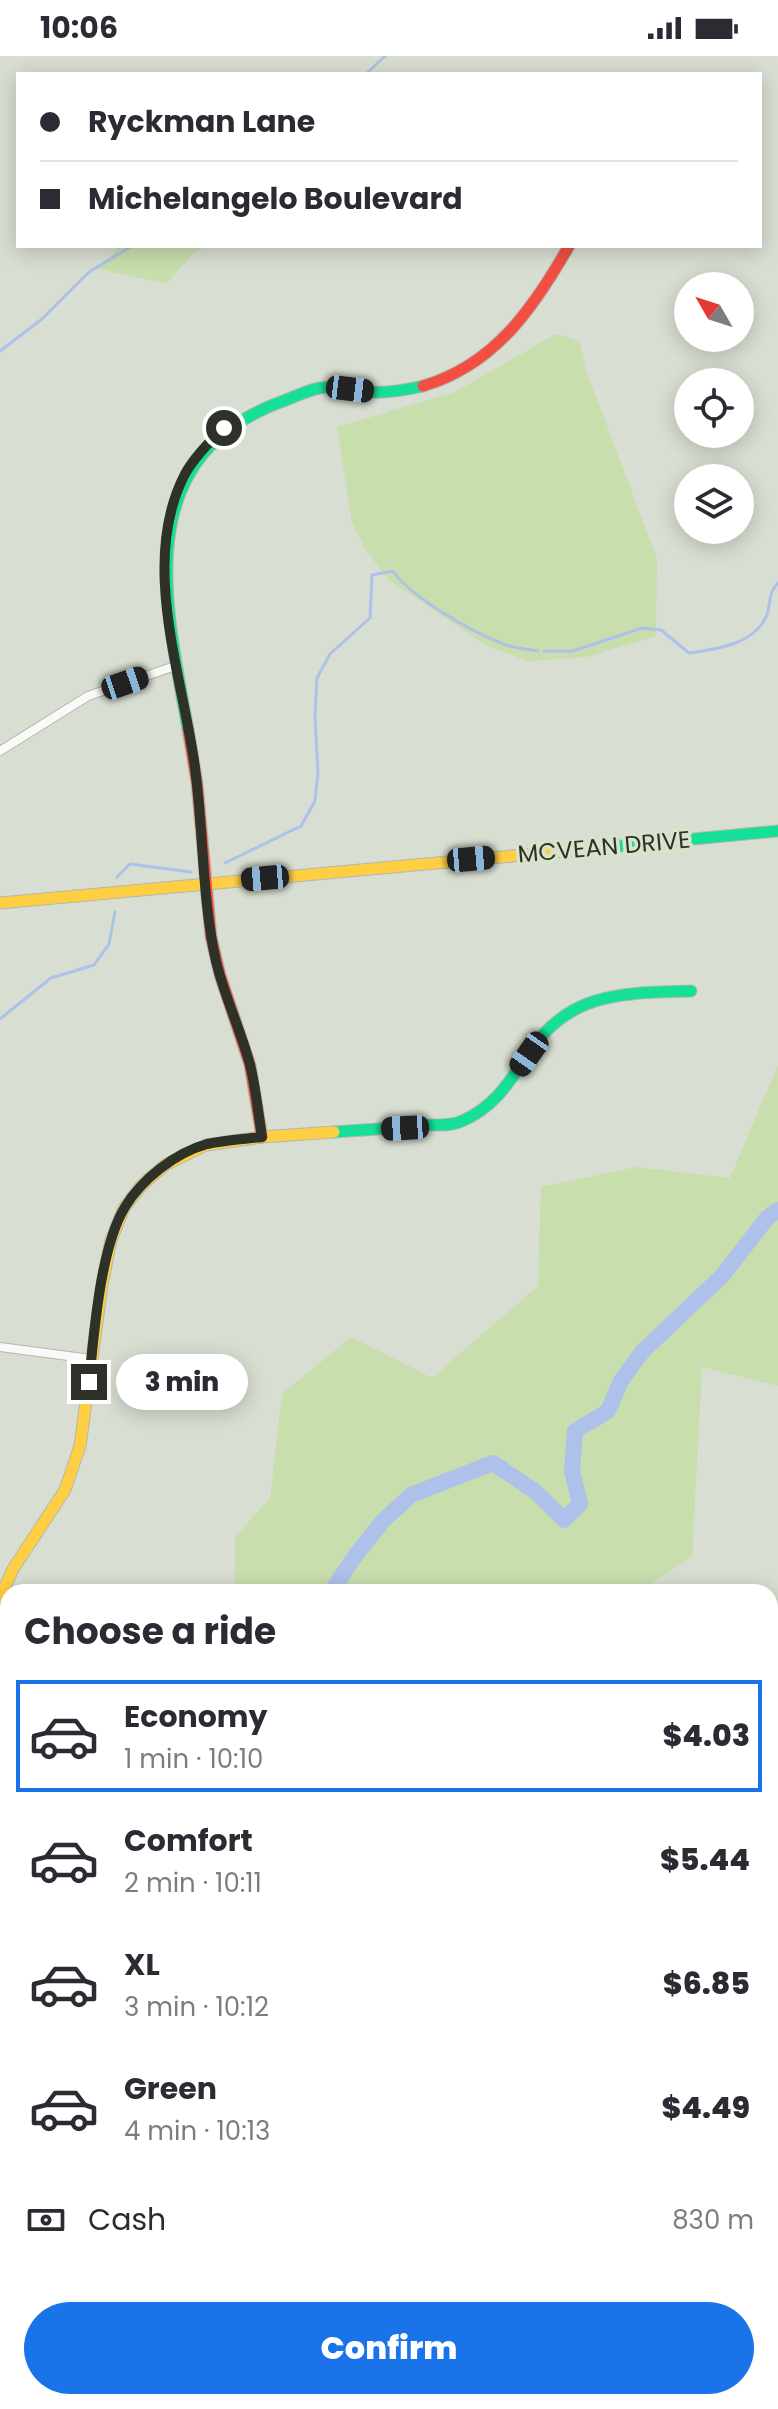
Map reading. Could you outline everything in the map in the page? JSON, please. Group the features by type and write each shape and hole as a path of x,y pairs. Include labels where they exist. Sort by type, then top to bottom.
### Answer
{"street":[{"path":"262,1137 250,1064 216,960 205,884 194,761 175,666 165,582 168,532 175,499 200,451 224,428 265,405 326,386 373,392 410,389 452,377 473,363 524,317 541,296 568,248"},
{"path":"0,751 88,696 175,666"},
{"name":"MCVEAN DRIVE","path":"0,903 778,831"},
{"path":"6,1584 65,1490 80,1446 111,1240 128,1203 153,1175 188,1152 206,1145 262,1137 459,1123 486,1108 506,1087 554,1021 574,1009 631,994 691,991"},
{"path":"0,1347 91,1359"}],"green space":[{"path":"117,248 203,248 193,254 166,284 99,269"},
{"path":"556,334 579,341 586,370 657,559 656,636 587,657 528,661 487,646 390,581 366,551 352,523 337,427 455,392"},
{"path":"778,1065 778,1386 702,1367 692,1557 650,1584 235,1584 235,1537 270,1498 282,1394 351,1337 432,1378 538,1286 541,1187 636,1167 730,1178"}],"waterway":[{"path":"368,72 385,56"},
{"path":"0,351 42,319 89,272 129,248"},
{"path":"225,863 301,826 315,801 318,773 317,678 330,654 370,618 372,575 393,571 413,592 458,622 505,645 538,651"},
{"path":"544,651 573,651 642,628 661,630 689,653 733,644 760,626 778,583"},
{"path":"117,877 130,864 191,872"},
{"path":"0,1019 51,978 94,965 109,944 115,912"},
{"path":"336,1584 383,1521 411,1495 493,1463 536,1492 564,1520 580,1504 572,1471 575,1431 608,1411 621,1381 642,1352 722,1276 767,1218 778,1210"}],"traffic: fast":[{"path":"188,729 171,630 167,582 169,536 180,494 201,456 236,425 311,390 332,387 383,392 423,386"},
{"path":"610,847 778,831"},
{"path":"334,1132 458,1123 493,1101 545,1033 562,1017 580,1007 621,995 691,991"}],"traffic: slow":[{"path":"0,903 610,847"},
{"path":"6,1584 65,1490 80,1446 102,1285 111,1240 124,1208 141,1186 165,1165 206,1145 334,1132"}],"traffic: jam":[{"path":"423,386 449,376 492,349 542,291 568,248"},
{"path":"188,729 197,783 211,937 220,975 250,1065 262,1137"}],"route":[{"path":"89,1382 111,1240 124,1208 141,1186 165,1165 188,1152 206,1145 262,1137 250,1064 216,960 205,884 194,761 175,666 165,582 168,532 175,499 200,451 224,428"}]}
